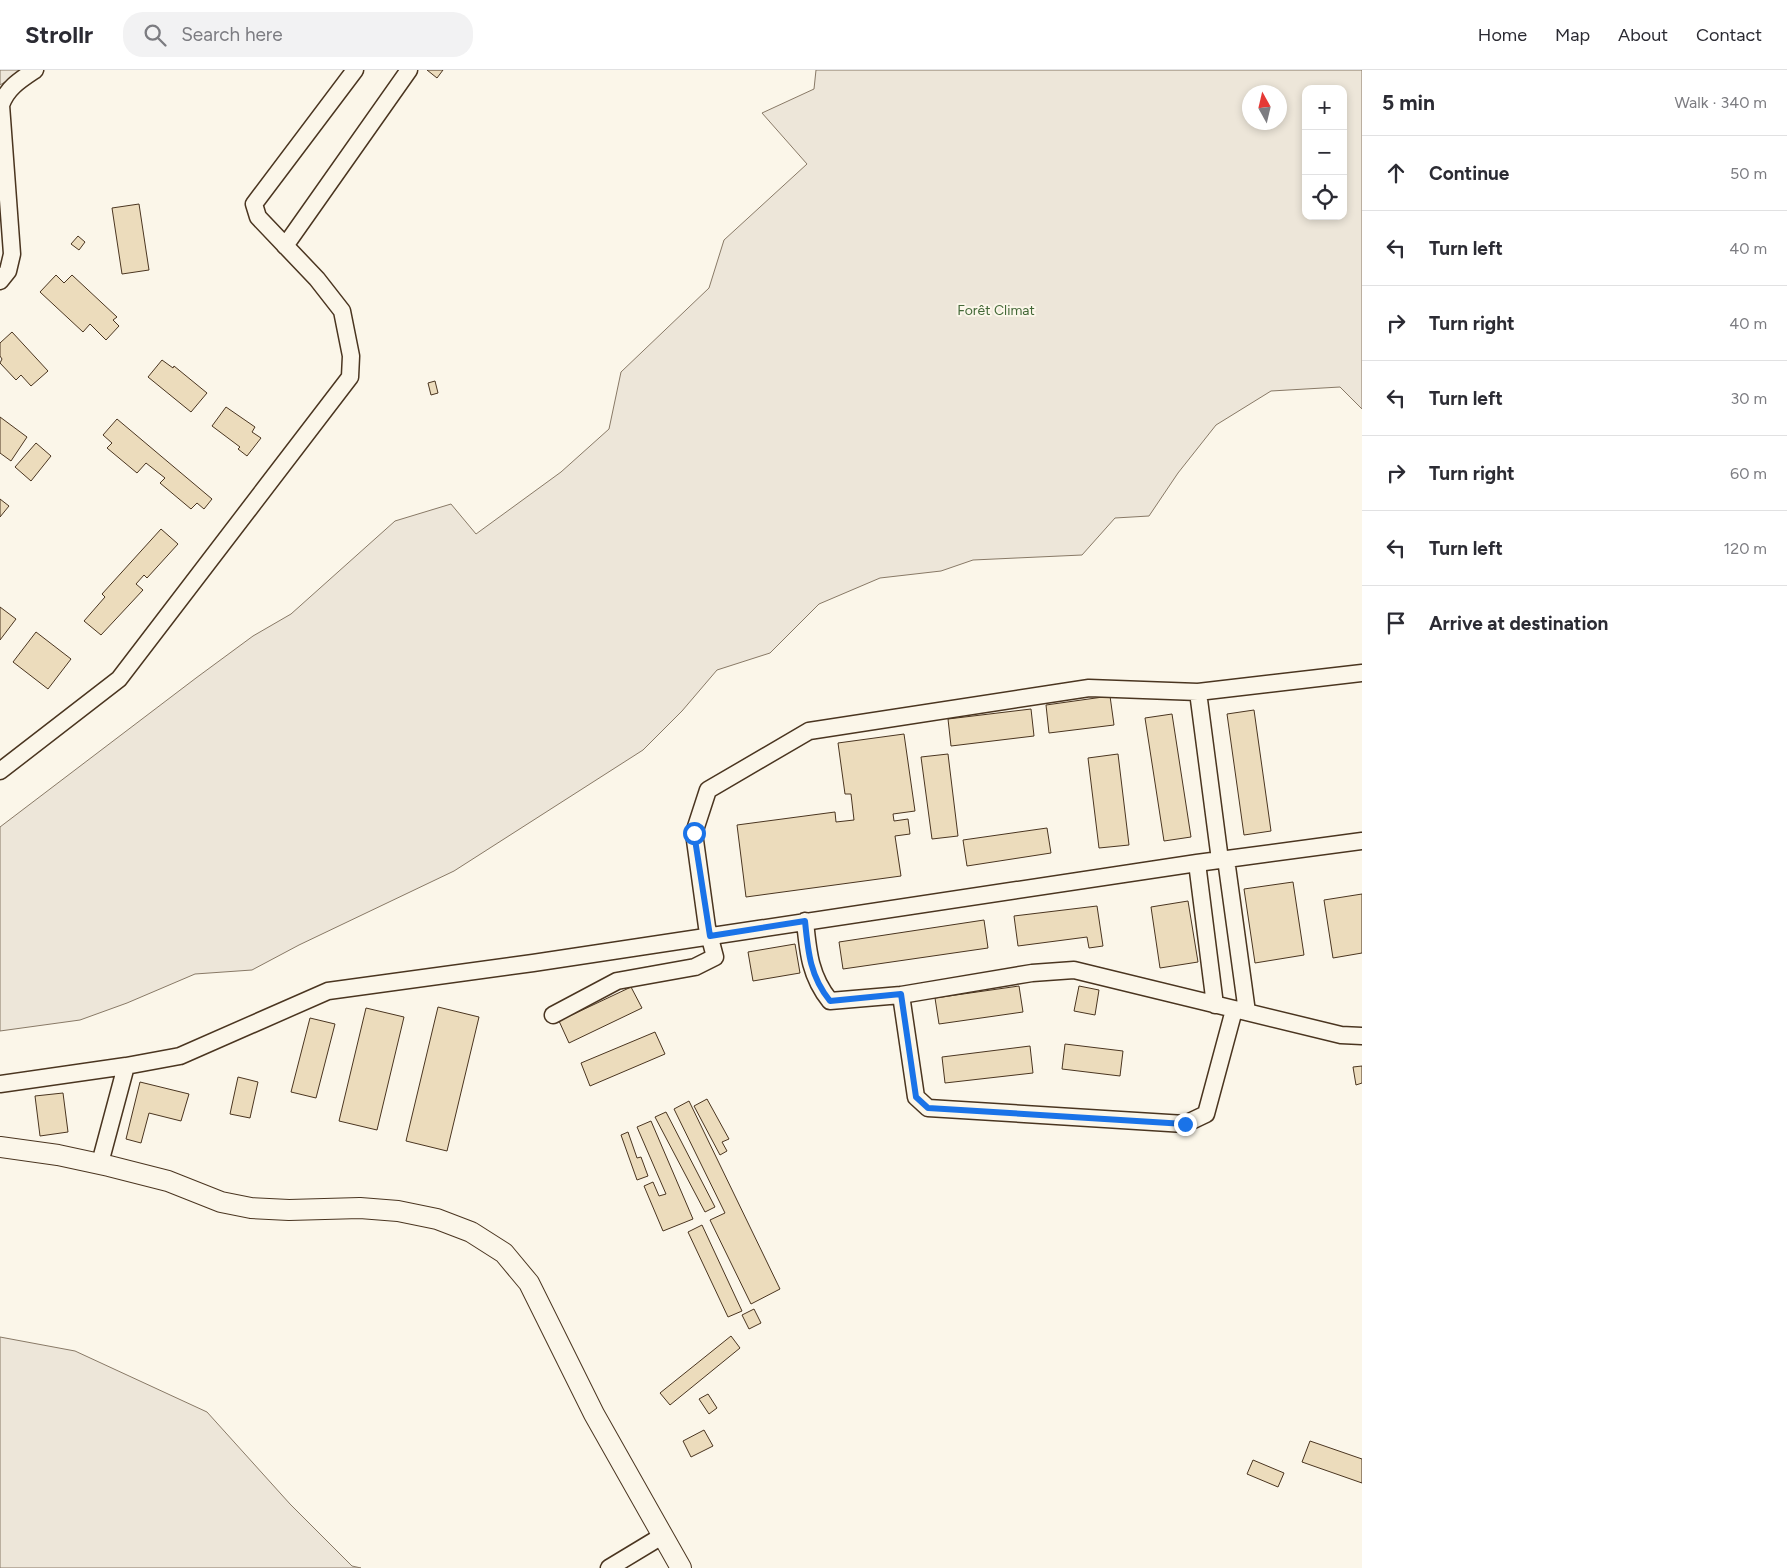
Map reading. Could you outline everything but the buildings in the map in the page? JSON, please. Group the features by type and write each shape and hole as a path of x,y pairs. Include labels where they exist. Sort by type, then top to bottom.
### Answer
{"main road":[{"path":"0,1146 100,1164 168,1181 222,1202 251,1208 289,1210 360,1208 398,1211 437,1219 471,1232 504,1253 529,1283 594,1414 681,1568"}],"street":[{"path":"0,281 8,271 12,254 1,105 9,90 19,80 35,70"},
{"path":"0,771 119,678 350,377 351,356 342,311 317,279 258,217 254,204 356,70"},
{"path":"285,246 409,70"},
{"path":"553,1015 617,981 695,968 715,957 694,833 708,790 809,731 1089,688 1198,692 1362,673"},
{"path":"901,994 916,1097 928,1108 1185,1124 1206,1114 1241,1011 1223,860 1198,692"},
{"path":"0,1084 126,1066 180,1056 328,991 1362,840"},
{"path":"1197,863 1215,1006"},
{"path":"805,921 813,973 820,990 830,1001 901,994 1032,973 1074,970 1215,1006 1341,1035 1362,1036"},
{"path":"100,1164 126,1066"},
{"path":"609,1568 662,1536"}],"green space":[{"path":"0,70 24,70 0,85"},
{"name":"Forêt Climat","path":"816,70 1362,70 1362,409 1340,387 1271,391 1216,425 1178,473 1149,516 1115,518 1082,555 973,560 941,571 880,578 819,604 770,653 717,670 682,711 643,750 454,871 299,945 252,970 195,974 127,1003 80,1020 0,1031 0,827 253,636 291,614 395,521 451,504 476,534 561,472 609,429 621,372 709,288 724,240 807,164 762,113 814,89"},
{"path":"0,1337 75,1351 207,1412 290,1504 352,1566 361,1568 0,1568"}],"route":[{"path":"694,833 707,927 710,936 805,921 813,973 820,990 830,1001 901,994 916,1097 928,1108 1185,1124"}]}
